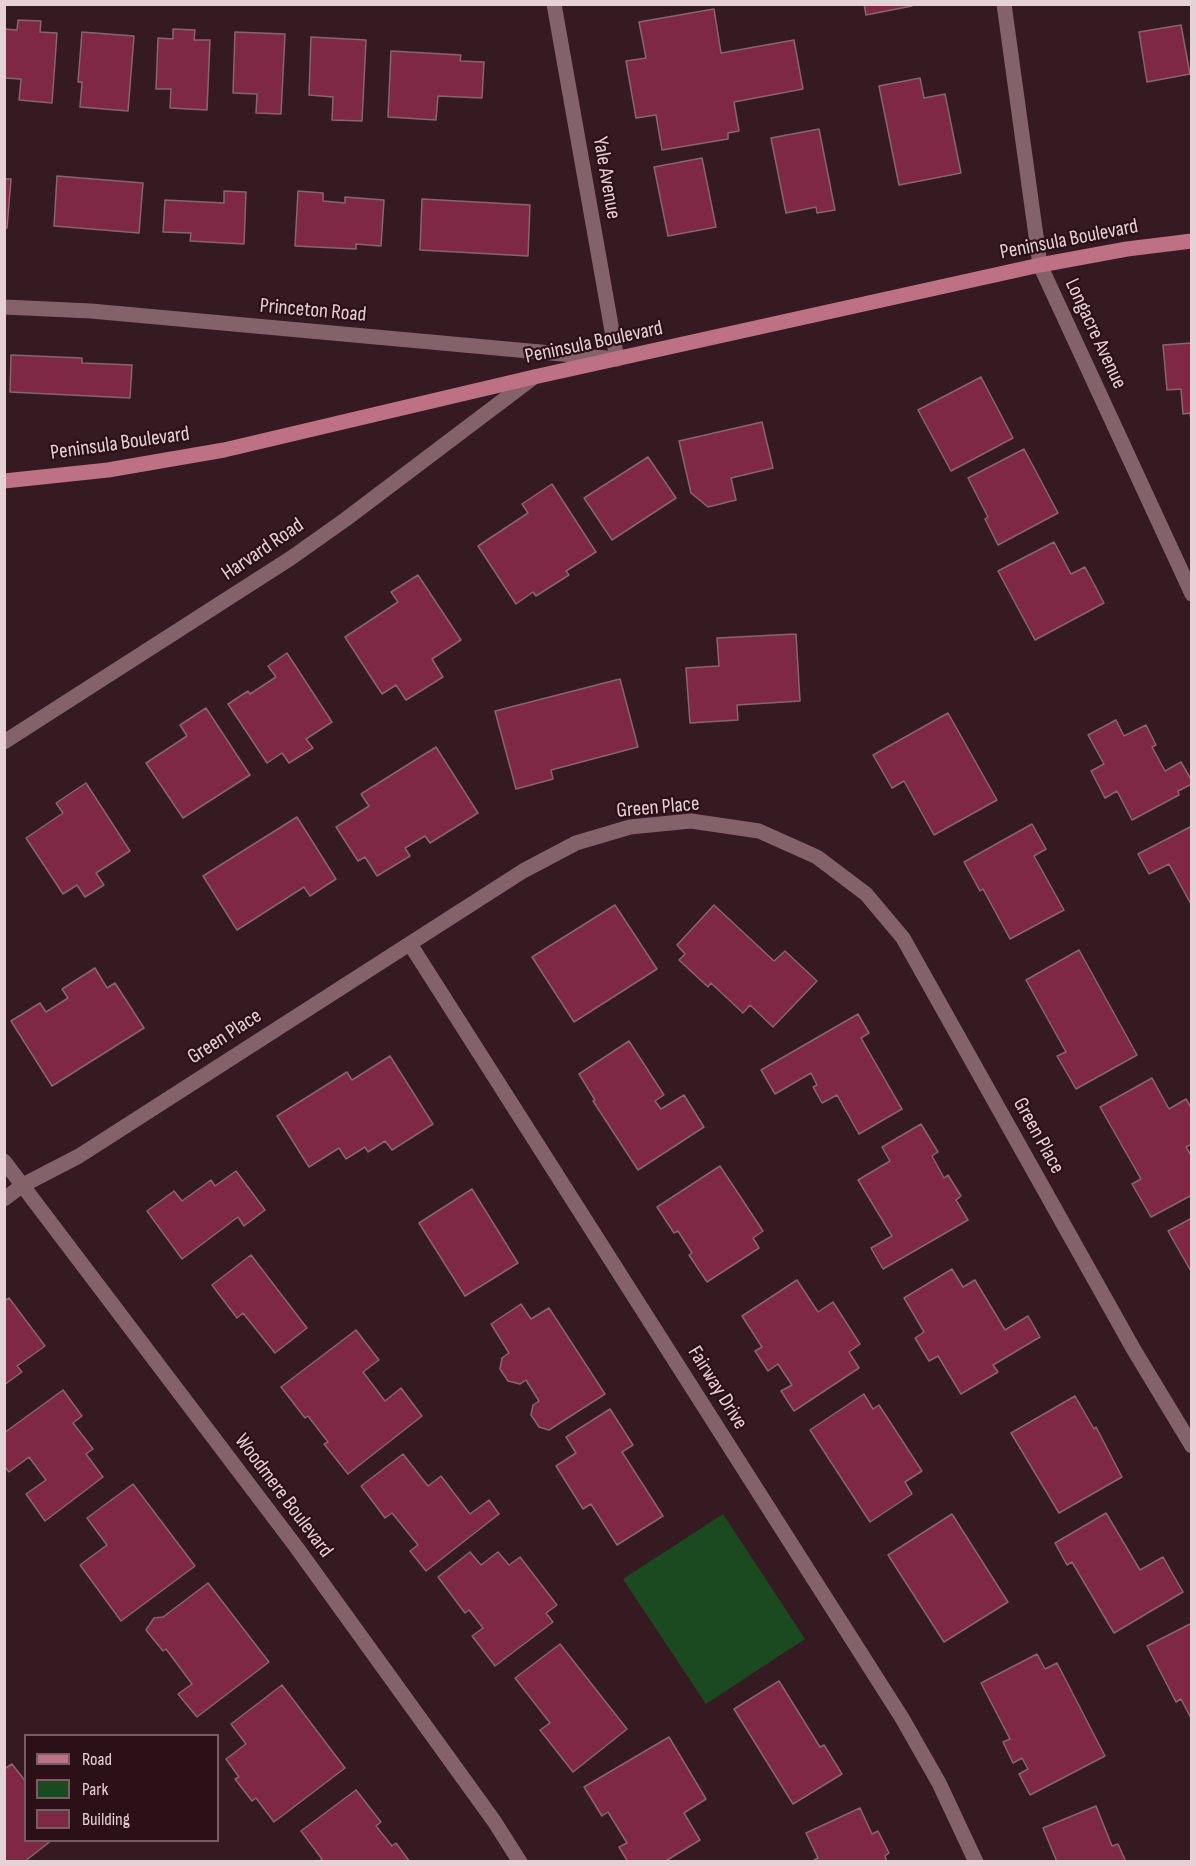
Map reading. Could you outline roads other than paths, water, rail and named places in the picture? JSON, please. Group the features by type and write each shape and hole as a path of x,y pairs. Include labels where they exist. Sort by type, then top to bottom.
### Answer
{"main road":[{"name":"Peninsula Boulevard","path":"4,480 108,470 224,450 534,377 1040,265 1127,249 1191,241"}],"street":[{"name":"Yale Avenue","path":"554,4 617,359"},
{"name":"Longacre Avenue","path":"1004,4 1029,171 1040,265 1191,594"},
{"name":"Princeton Road","path":"4,307 91,311 617,359"},
{"name":"Harvard Road","path":"4,742 291,558 534,377"},
{"name":"Green Place","path":"4,1199 23,1185 79,1156 523,871 565,848 630,827 691,821 759,831 817,857 866,894 903,938 1128,1340 1191,1446"},
{"name":"Fairway Drive","path":"410,944 902,1718 939,1783 976,1862"},
{"name":"Woodmere Boulevard","path":"4,1161 297,1548 494,1821 520,1862"}]}
